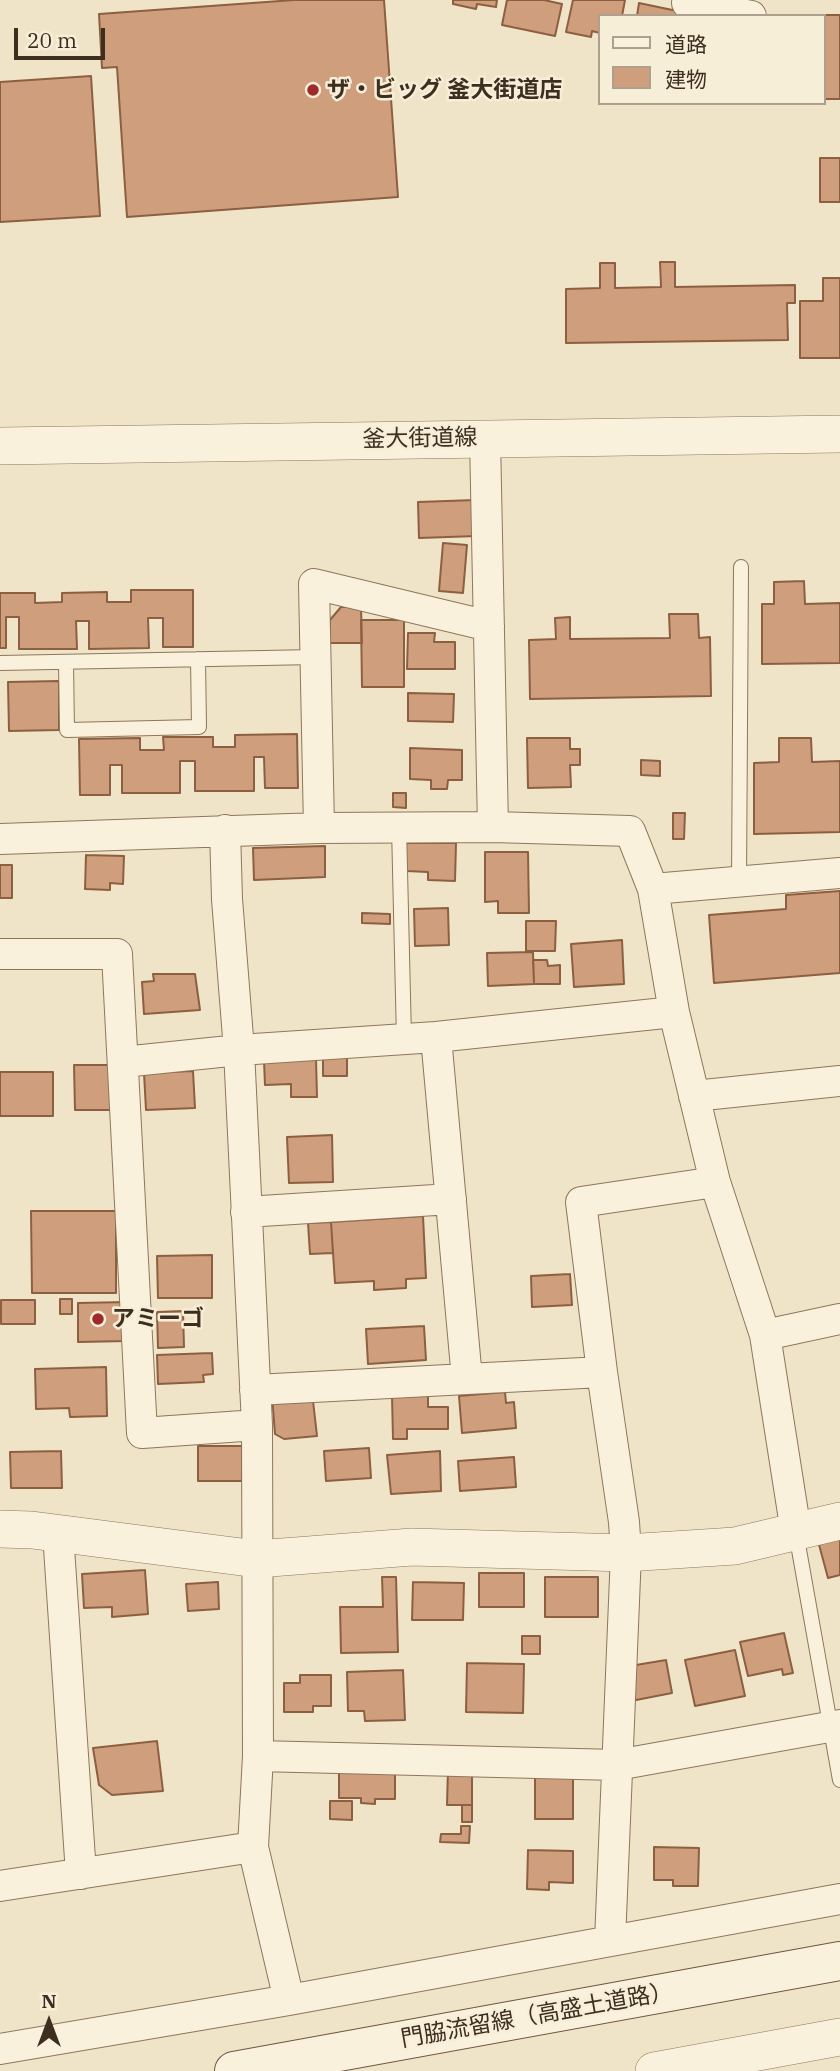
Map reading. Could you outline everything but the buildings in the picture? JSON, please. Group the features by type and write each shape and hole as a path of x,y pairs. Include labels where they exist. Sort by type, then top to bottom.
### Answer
{"main road":[{"name":"門脇流留線（高盛土道路）","path":"234,2071 840,1961"}],"street":[{"path":"683,1 742,14"},
{"name":"釜大街道線","path":"0,446 840,434"},
{"path":"485,438 493,827"},
{"path":"319,828 314,584 489,626"},
{"path":"0,839 319,828 493,827 630,831 653,889 674,1012 715,1182 765,1335 796,1532"},
{"path":"225,831 227,899 239,1050 257,1425 258,1756 253,1847 289,2000"},
{"path":"653,889 840,873"},
{"path":"0,954 117,954 142,1433 257,1425"},
{"path":"123,1062 239,1050 436,1037 674,1012"},
{"path":"436,1037 467,1379"},
{"path":"694,1096 840,1081"},
{"path":"610,1941 626,1553 581,1202 715,1182"},
{"path":"246,1212 451,1199"},
{"path":"765,1335 840,1319"},
{"path":"255,1390 601,1373"},
{"path":"0,1529 58,1533 257,1559 412,1547 626,1553 736,1546 840,1521"},
{"path":"58,1533 81,1874"},
{"path":"258,1756 617,1765 835,1726"},
{"path":"0,1886 253,1847"},
{"path":"0,2049 289,2000 840,1899"},
{"path":"654,2071 840,2037"}],"lane":[{"path":"739,882 741,567"},
{"path":"0,663 316,657"},
{"path":"66,662 67,730 199,726 198,659"},
{"path":"399,827 404,1039"},
{"path":"796,1532 835,1726 840,1780"}],"place":[{"name":"ザ・ビッグ 釜大街道店","path":"313,90"},
{"name":"アミーゴ","path":"98,1319"}]}
